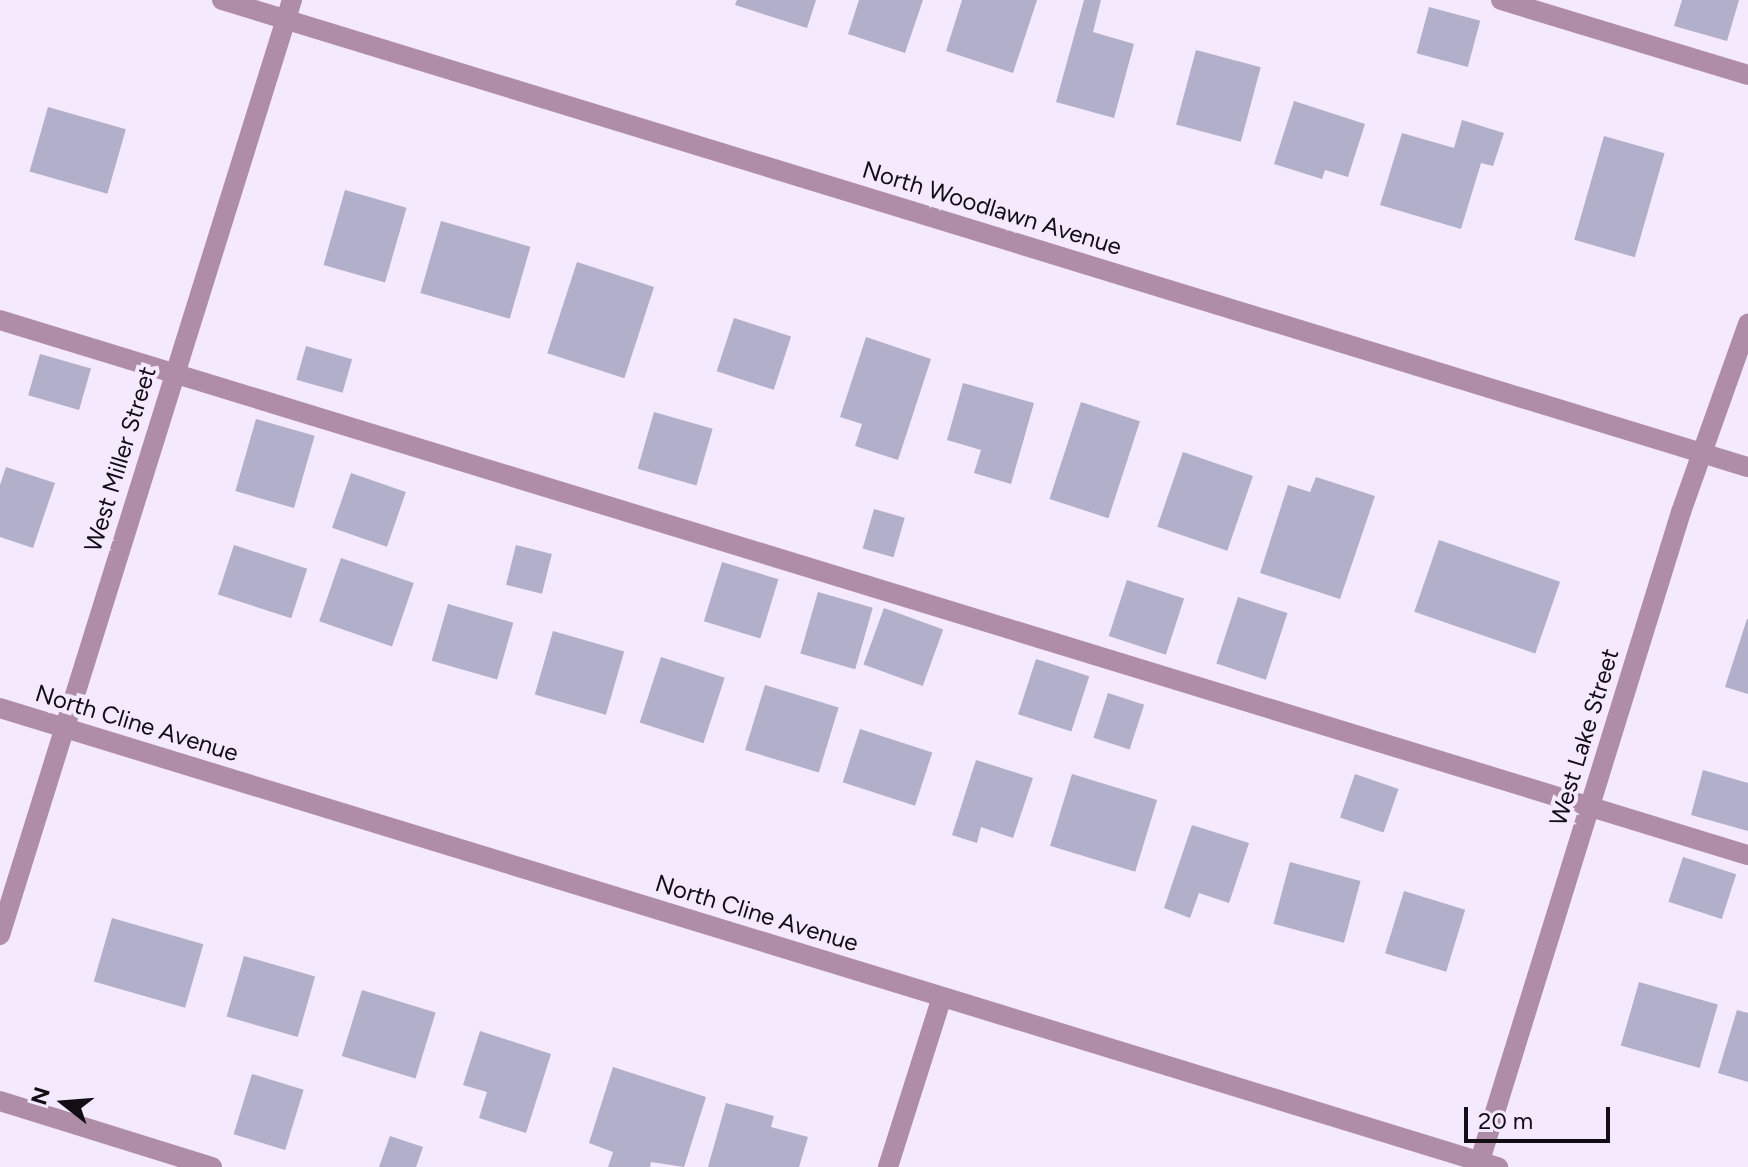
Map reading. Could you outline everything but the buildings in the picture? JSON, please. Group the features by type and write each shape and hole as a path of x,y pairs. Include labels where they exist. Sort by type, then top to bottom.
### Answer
{"street":[{"name":"North Woodlawn Avenue","path":"222,0 288,10 1748,467"},
{"path":"1501,0 1748,75"},
{"name":"West Miller Street","path":"0,935 288,10"},
{"path":"0,320 1748,855"},
{"name":"West Lake Street","path":"1485,1165 1590,806 1748,324"},
{"name":"North Cline Avenue","path":"0,708 1485,1165"},
{"path":"888,1167 942,997"},
{"path":"0,1101 212,1167"}]}
